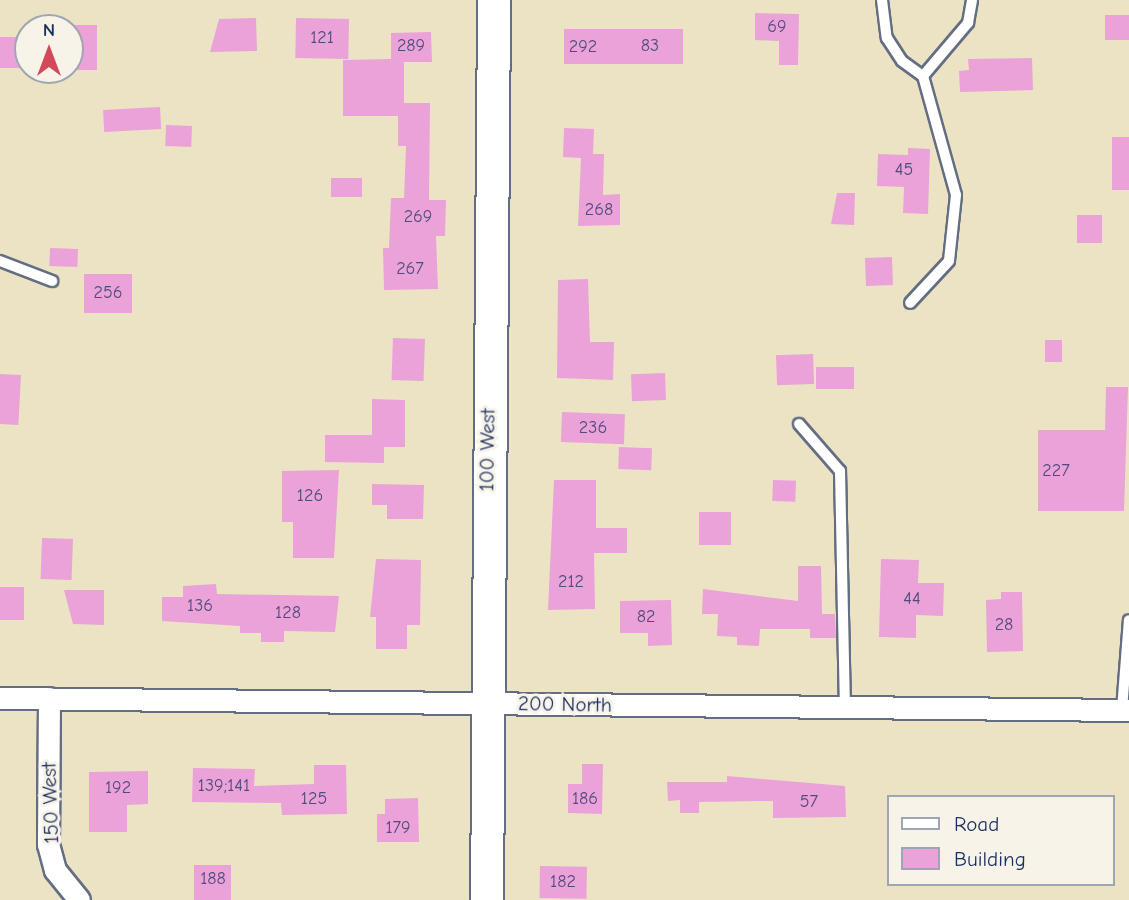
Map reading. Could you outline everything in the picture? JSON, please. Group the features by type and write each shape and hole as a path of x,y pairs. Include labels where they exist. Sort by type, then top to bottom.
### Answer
{"street":[{"name":"100 West","path":"487,900 486,703 494,0"},
{"name":"200 North","path":"0,698 1125,710"},
{"name":"150 West","path":"49,698 48,844 55,870 79,900"}],"lane":[{"path":"882,0 887,38 902,61 923,76 956,195 949,261 911,303"},
{"path":"923,76 968,23 972,0"},
{"path":"0,261 52,281"},
{"path":"799,424 840,471 845,709"},
{"path":"1125,710 1129,620"}],"building":[{"path":"755,13 799,14 798,65 779,65 779,41 755,40"},
{"path":"1105,15 1129,15 1129,40 1105,40"},
{"path":"256,18 257,51 210,52 219,19"},
{"path":"296,18 349,19 348,59 295,58"},
{"path":"84,25 97,25 97,70 84,70"},
{"path":"564,29 683,29 683,64 564,64"},
{"path":"431,32 432,62 404,62 404,103 430,103 429,200 446,200 445,236 436,236 438,289 384,290 383,248 389,248 391,198 404,198 406,146 398,146 398,116 343,116 343,60 391,59 391,33"},
{"path":"0,37 14,37 14,68 0,68"},
{"path":"1032,58 1033,90 960,92 959,71 969,70 968,59"},
{"path":"160,107 161,129 104,132 103,110"},
{"path":"166,125 192,126 191,147 165,146"},
{"path":"564,128 594,129 593,154 604,154 603,195 620,194 620,225 578,226 581,158 563,157"},
{"path":"1112,137 1129,137 1129,190 1112,190"},
{"path":"908,148 930,149 928,214 903,213 904,187 877,186 878,154 908,155"},
{"path":"331,178 362,178 362,197 331,197"},
{"path":"837,193 855,193 854,225 831,224"},
{"path":"1077,215 1102,215 1102,243 1077,243"},
{"path":"50,248 78,249 77,267 49,266"},
{"path":"892,257 893,285 866,286 865,258"},
{"path":"84,274 132,274 132,313 84,313"},
{"path":"588,279 590,342 614,342 613,380 557,378 558,280"},
{"path":"393,338 425,339 424,381 392,380"},
{"path":"1045,340 1062,340 1062,362 1045,362"},
{"path":"813,354 814,384 777,385 776,355"},
{"path":"816,367 854,367 854,389 816,389"},
{"path":"665,373 666,400 632,401 631,374"},
{"path":"0,374 21,375 18,425 0,424"},
{"path":"1106,387 1128,387 1124,511 1038,511 1038,430 1105,430"},
{"path":"372,399 405,400 405,447 384,447 384,463 325,462 325,435 372,435"},
{"path":"562,412 625,414 624,444 561,442"},
{"path":"619,447 652,448 651,470 618,469"},
{"path":"339,470 334,558 293,558 293,522 282,522 282,471"},
{"path":"554,480 596,480 596,528 627,528 627,553 594,553 595,609 548,610"},
{"path":"773,480 796,481 795,502 772,501"},
{"path":"372,484 424,485 423,519 387,519 387,505 372,505"},
{"path":"699,512 731,512 731,545 699,545"},
{"path":"42,538 73,539 72,580 41,579"},
{"path":"376,559 421,560 420,625 407,625 407,649 376,649 376,617 370,617"},
{"path":"881,559 919,560 918,583 944,583 943,616 916,615 916,638 879,637"},
{"path":"798,566 821,566 822,614 835,614 836,638 810,638 810,629 760,629 759,646 737,645 737,637 717,636 718,614 702,614 703,589 798,601"},
{"path":"216,584 217,594 339,596 335,632 284,631 284,642 261,642 261,633 240,633 240,626 162,621 162,597 183,597 183,586"},
{"path":"0,587 24,587 24,620 0,620"},
{"path":"64,590 104,590 104,625 73,624"},
{"path":"1001,592 1022,592 1023,651 987,652 986,600 1001,599"},
{"path":"671,600 672,645 648,646 648,633 620,633 620,601"},
{"path":"582,764 603,764 602,814 568,813 568,784 582,784"},
{"path":"314,765 346,765 347,814 282,815 281,803 192,802 193,768 255,769 254,786 314,784"},
{"path":"148,771 148,804 127,805 127,832 89,832 89,772"},
{"path":"727,776 845,786 846,817 773,818 773,801 699,802 699,813 680,813 680,800 668,801 667,782 727,782"},
{"path":"418,798 419,842 377,842 377,814 385,814 385,799"},
{"path":"194,865 231,865 231,900 194,900"},
{"path":"540,866 587,867 586,899 539,898"}]}
